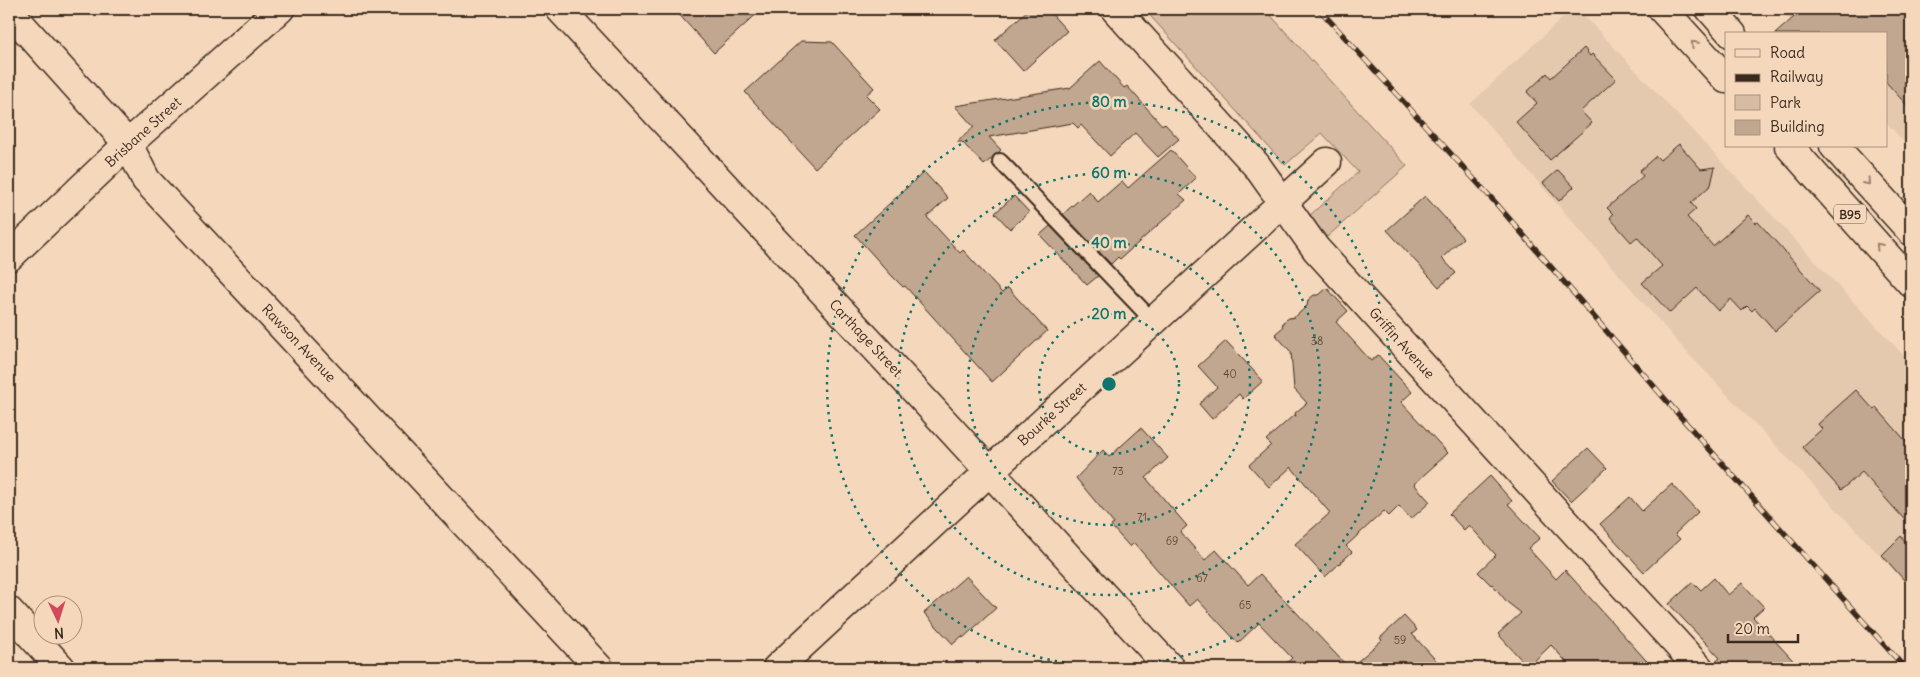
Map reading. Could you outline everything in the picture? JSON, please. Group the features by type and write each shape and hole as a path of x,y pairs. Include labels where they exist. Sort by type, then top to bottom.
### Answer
{"street":[{"name":"Brisbane Street","path":"9,257 128,144 280,9"},
{"name":"Carthage Street","path":"560,9 990,471 1170,668"},
{"name":"Griffin Avenue","path":"1115,9 1257,166 1316,249 1699,668"},
{"path":"1662,9 1725,78"},
{"path":"1710,9 1730,32"},
{"name":"Rawson Avenue","path":"9,11 128,144 146,180 599,668"},
{"name":"B95","path":"1791,148 1911,282"},
{"name":"B95","path":"1836,148 1911,231"},
{"name":"Bourke Street","path":"777,668 990,471 1284,204 1327,162"},
{"path":"9,611 61,668"}],"lane":[{"path":"1000,161 1154,322"}],"shaded area":[{"path":"1572,9 1578,9 1911,363 1911,588 1681,346 1470,104"},
{"path":"1780,9 1911,9 1911,150 1888,124 1888,32 1802,32"}],"green space":[{"path":"1144,9 1265,9 1407,166 1327,237 1309,216 1358,172 1322,133 1285,165"}],"building":[{"path":"674,9 762,9 714,53"},
{"path":"1029,9 1047,9 1067,31 1023,71 995,40"},
{"path":"1803,9 1911,9 1911,110 1888,84 1888,32 1777,32"},
{"path":"801,41 832,42 874,88 866,95 880,109 815,168 745,92"},
{"path":"1584,48 1590,56 1592,54 1616,79 1581,111 1592,123 1550,160 1516,122 1537,103 1527,92 1547,73 1551,78"},
{"path":"1100,61 1124,88 1127,86 1162,125 1164,123 1179,139 1158,157 1135,133 1110,156 1081,125 1078,128 1073,123 989,137 1001,150 984,165 962,142 957,142 974,127 955,106 1070,88"},
{"path":"1679,144 1701,169 1715,167 1711,185 1691,203 1696,209 1687,217 1713,246 1748,215 1756,223 1758,222 1820,291 1775,331 1755,308 1752,311 1747,306 1742,311 1731,299 1718,311 1697,288 1670,313 1642,283 1662,266 1637,237 1631,242 1610,218 1613,214 1607,208 1643,176 1639,171 1656,156 1660,160"},
{"path":"1171,150 1196,178 1179,194 1186,200 1120,259 1118,257 1111,264 1063,214 1089,191 1098,202 1122,181 1128,188"},
{"path":"1558,170 1574,187 1559,201 1543,183"},
{"path":"924,172 948,198 927,217 960,253 963,250 1002,293 1008,288 1047,331 992,382 905,286 903,287 892,276 855,235"},
{"path":"1014,196 1029,212 1010,229 995,213"},
{"path":"1425,196 1463,238 1442,258 1456,273 1439,287 1387,230"},
{"path":"1050,226 1098,276 1087,285 1040,235"},
{"path":"1327,288 1348,311 1336,322 1371,361 1378,355 1412,392 1401,402 1448,453 1414,484 1430,502 1411,519 1399,506 1389,516 1384,511 1346,546 1352,552 1325,577 1295,544 1330,513 1291,467 1269,487 1249,465 1271,445 1266,440 1294,415 1296,416 1295,413 1307,403 1294,389 1291,352 1275,334 1282,328 1283,322 1295,317 1307,306 1308,300 1314,295 1319,295"},
{"path":"1226,341 1263,381 1243,399 1239,394 1212,419 1199,404 1217,387 1198,366"},
{"path":"1856,390 1874,410 1876,407 1911,447 1911,527 1862,472 1841,490 1802,447 1822,429 1818,424"},
{"path":"1141,428 1168,458 1146,478 1187,526 1180,532 1205,560 1216,550 1248,585 1260,574 1349,668 1281,668 1292,658 1259,623 1238,643 1197,599 1189,606 1134,543 1130,547 1111,526 1114,524 1076,478 1103,450 1109,457"},
{"path":"1588,448 1607,468 1571,501 1552,481"},
{"path":"1490,476 1512,501 1508,504 1540,538 1528,548 1556,579 1565,570 1653,668 1572,668 1551,645 1528,667 1498,634 1521,613 1507,602 1492,584 1478,572 1496,555 1469,525 1464,530 1449,514"},
{"path":"1672,484 1698,512 1675,534 1680,539 1644,572 1600,524 1630,497 1642,511"},
{"path":"1901,536 1911,549 1911,588 1882,555"},
{"path":"966,576 996,608 963,638 962,636 953,644 924,613"},
{"path":"1714,578 1728,595 1742,583 1764,607 1753,617 1800,668 1714,668 1714,663 1720,658 1669,604 1693,582 1701,590"},
{"path":"1404,616 1417,630 1412,634 1443,668 1350,668 1382,640 1380,638"}],"railway":[{"path":"1319,9 1494,201 1678,414 1905,668"}]}
